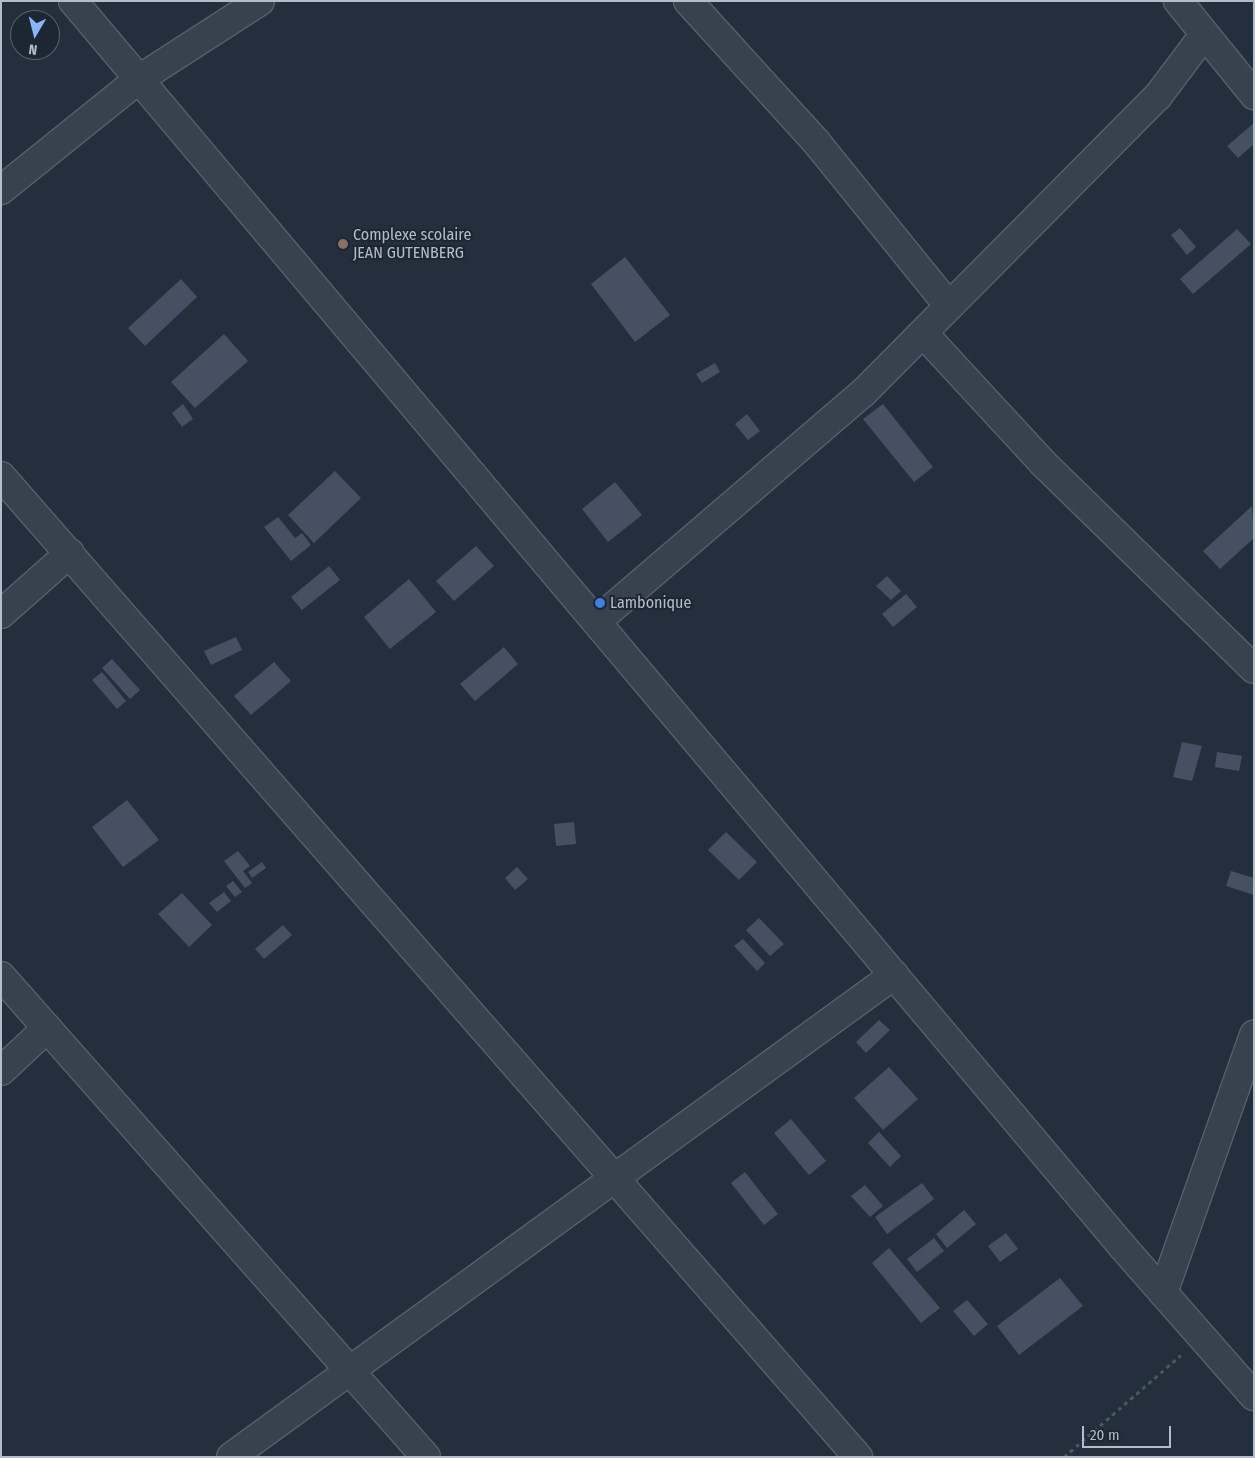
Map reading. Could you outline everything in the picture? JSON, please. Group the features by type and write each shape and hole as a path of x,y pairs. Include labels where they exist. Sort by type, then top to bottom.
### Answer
{"street":[{"path":"73,1 138,80 598,620 1200,1338 1254,1396"},
{"path":"1,190 138,80 260,1"},
{"path":"688,1 817,143 949,306"},
{"path":"1178,1 1254,95"},
{"path":"598,620 864,392 1158,96 1204,35"},
{"path":"923,333 1051,471 1254,669"},
{"path":"1,476 858,1457"},
{"path":"1,614 70,553"},
{"path":"231,1457 348,1368 894,975"},
{"path":"1,976 426,1457"},
{"path":"1,1071 47,1028"},
{"path":"1163,1293 1254,1035"}],"path":[{"path":"1064,1457 1200,1338"}],"building":[{"path":"1254,123 1254,144 1238,158 1227,146"},
{"path":"1180,228 1196,247 1187,255 1171,235"},
{"path":"1237,229 1251,244 1193,294 1180,279"},
{"path":"625,257 670,315 635,342 591,284"},
{"path":"181,279 197,297 145,346 128,328"},
{"path":"224,334 248,361 195,408 171,382"},
{"path":"715,363 720,372 702,383 696,374"},
{"path":"183,404 193,419 182,427 172,413"},
{"path":"883,404 933,467 914,482 863,419"},
{"path":"747,414 760,431 748,440 735,424"},
{"path":"335,471 361,498 314,543 288,515"},
{"path":"615,482 642,515 608,542 582,509"},
{"path":"1252,506 1254,538 1220,569 1203,551"},
{"path":"278,517 295,538 302,533 311,545 291,561 264,527"},
{"path":"476,546 494,566 454,601 436,581"},
{"path":"329,566 340,580 302,610 291,597"},
{"path":"887,576 901,591 891,600 876,586"},
{"path":"409,579 436,612 390,649 364,617"},
{"path":"906,594 917,607 893,627 882,614"},
{"path":"236,637 242,650 211,665 204,651"},
{"path":"504,647 518,664 475,701 460,684"},
{"path":"112,659 140,690 130,699 102,668"},
{"path":"274,662 291,681 251,715 234,696"},
{"path":"102,672 126,701 117,709 92,680"},
{"path":"1182,742 1202,746 1192,781 1173,777"},
{"path":"1217,752 1242,756 1239,771 1215,767"},
{"path":"127,800 159,840 123,867 92,827"},
{"path":"574,822 576,844 556,846 554,824"},
{"path":"726,832 757,862 739,880 708,850"},
{"path":"238,851 250,866 243,871 252,883 245,888 224,861"},
{"path":"262,862 266,868 252,878 248,872"},
{"path":"517,867 528,879 515,890 505,878"},
{"path":"1231,871 1254,878 1254,895 1226,886"},
{"path":"233,881 242,892 235,897 226,886"},
{"path":"224,892 231,901 217,912 209,903"},
{"path":"182,893 212,925 189,947 158,914"},
{"path":"759,918 784,944 770,956 746,930"},
{"path":"283,925 292,935 264,959 255,949"},
{"path":"743,939 765,963 757,971 734,946"},
{"path":"879,1020 890,1030 866,1053 856,1042"},
{"path":"889,1067 918,1099 883,1130 854,1098"},
{"path":"791,1119 826,1161 809,1175 774,1133"},
{"path":"879,1132 901,1156 890,1167 868,1143"},
{"path":"745,1172 778,1214 764,1225 731,1183"},
{"path":"922,1183 934,1199 887,1234 875,1217"},
{"path":"865,1185 883,1206 870,1217 851,1196"},
{"path":"964,1210 976,1224 947,1248 936,1234"},
{"path":"1006,1233 1018,1249 1000,1262 988,1246"},
{"path":"934,1238 944,1251 917,1272 907,1259"},
{"path":"889,1248 940,1308 921,1323 872,1263"},
{"path":"1060,1278 1083,1306 1019,1355 997,1326"},
{"path":"967,1300 988,1324 974,1336 953,1311"}],"place":[{"name":"Complexe scolaire JEAN GUTENBERG","path":"343,244"},
{"name":"Lambonique","path":"600,603"}]}
